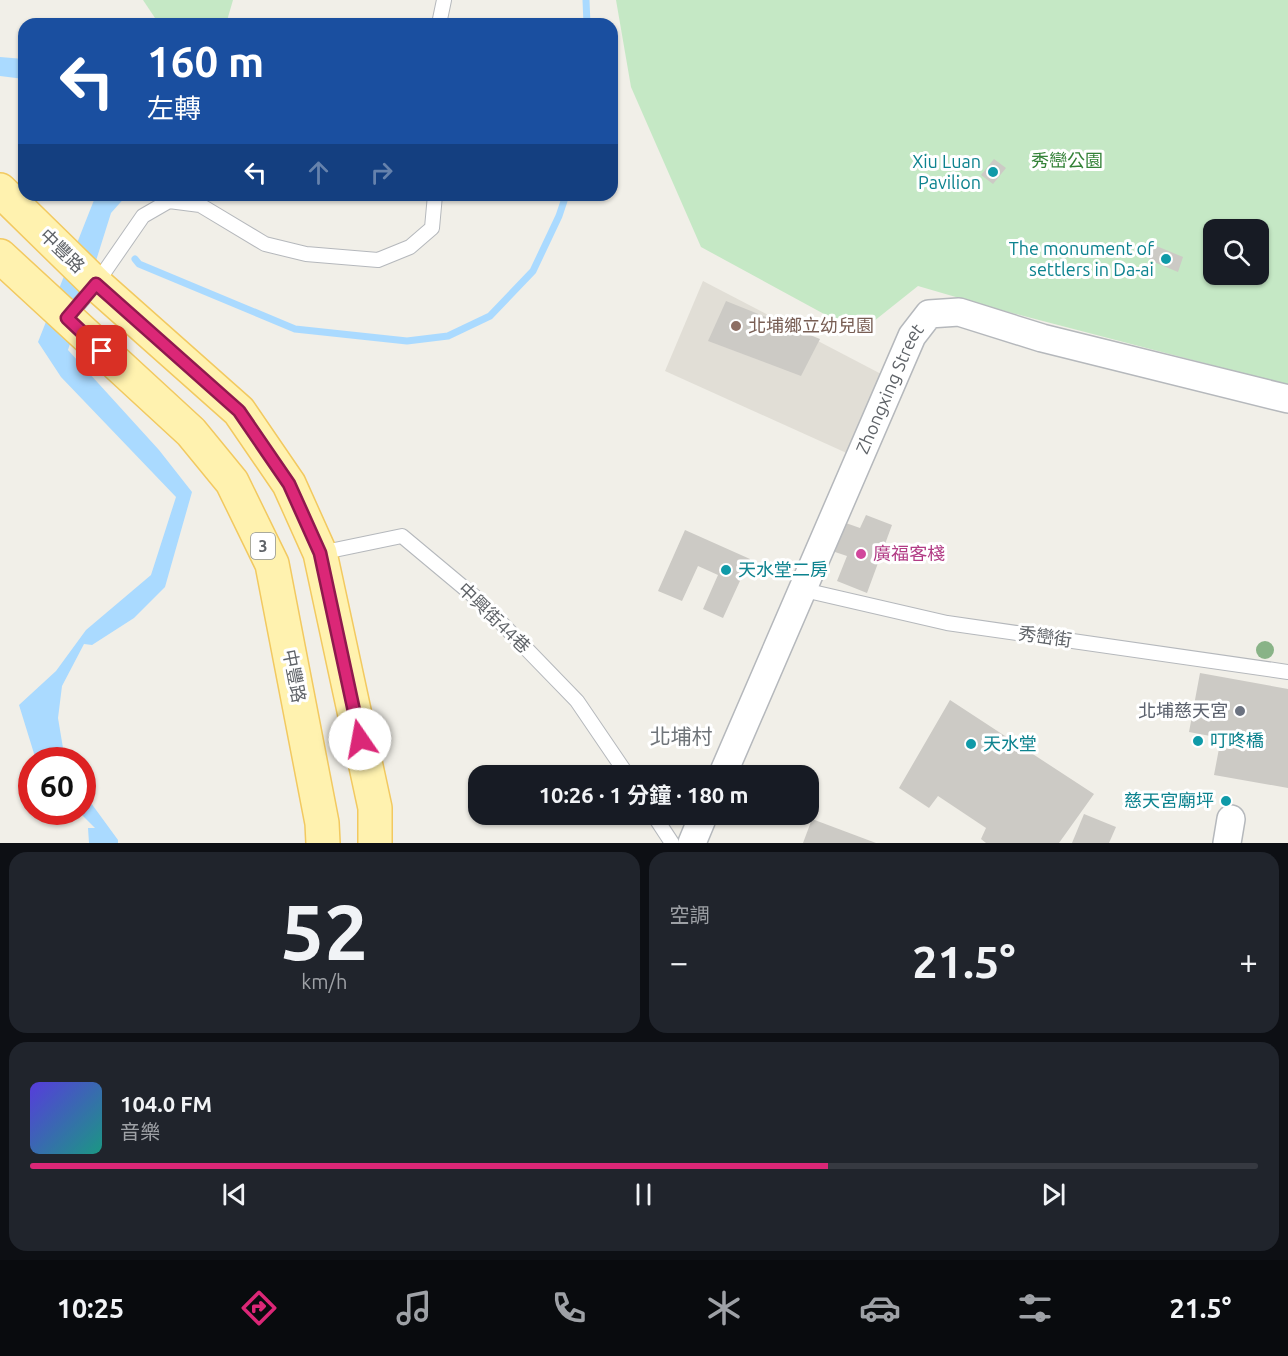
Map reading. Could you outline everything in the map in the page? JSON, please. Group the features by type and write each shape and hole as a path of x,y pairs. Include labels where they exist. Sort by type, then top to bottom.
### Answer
{"main road":[{"name":"中豐路","path":"0,190 96,284 239,411 289,484 320,553 375,808 375,843"},
{"name":"中豐路","path":"0,256 191,432 232,482 272,564 322,823 323,843"}],"street":[{"name":"Zhongxing Street","path":"727,765 912,336 929,314 959,312 1042,338 1288,399"},
{"path":"692,843 699,825"}],"lane":[{"path":"440,18 444,0"},
{"path":"67,318 96,284 143,216 169,201 200,205 266,244 306,254 378,260 410,247 432,228 434,201"},
{"name":"中興街44巷","path":"320,553 402,536 481,602 577,701 621,765"},
{"name":"秀巒街","path":"804,590 947,623 1288,672"},
{"path":"660,825 672,843"}],"shaded area":[{"name":"北埔鄉立幼兒園","path":"703,281 885,376 851,455 665,371"}],"green space":[{"path":"143,0 233,0 228,18 155,18"},
{"name":"秀巒公園","path":"616,0 1288,0 1288,385 918,286 859,333 701,247 631,87"}],"water":[{"path":"0,57 18,58 18,78 0,76"},
{"path":"94,201 122,201 111,213 68,350 159,450 192,492 165,587 134,618 92,645 84,644 62,686 58,718 63,747 32,747 19,705 56,671 86,630 151,575 176,497 61,377 38,342"},
{"path":"96,810 118,843 89,843 88,828 95,828 92,825 96,825"}],"building":[{"name":"Xiu Luan Pavilion","path":"994,159 1006,168 993,184 981,175"},
{"name":"The monument of settlers in Da-ai","path":"1154,245 1183,257 1178,272 1149,260"},
{"path":"726,301 820,339 801,376 708,341"},
{"name":"廣福客棧","path":"866,515 892,525 867,593 837,581 847,556 832,551 843,522 860,528"},
{"name":"天水堂二房","path":"685,530 750,559 723,618 703,609 718,575 698,566 682,601 658,591"},
{"name":"北埔慈天宮","path":"1200,673 1288,689 1288,788 1214,775 1221,738 1189,732"},
{"name":"天水堂","path":"950,700 1094,794 1059,843 986,843 981,839 986,828 938,796 929,808 899,788"},
{"path":"1084,814 1116,827 1109,843 1072,843"},
{"path":"819,822 876,843 803,843 810,825 819,825"}],"waterway":[{"path":"586,0 587,18"},
{"path":"135,259 139,264 295,329 407,341 448,336 490,316 533,271 564,201"}],"place":[{"name":"Xiu Luan Pavilion","path":"993,172"},
{"name":"The monument of settlers in Da-ai","path":"1166,259"},
{"name":"北埔鄉立幼兒園","path":"736,326"},
{"name":"廣福客棧","path":"861,554"},
{"name":"天水堂二房","path":"726,570"},
{"name":"北埔慈天宮","path":"1240,711"},
{"name":"叮咚橋","path":"1198,741"},
{"name":"天水堂","path":"971,744"},
{"name":"慈天宮廟坪","path":"1226,801"}],"district":[{"name":"北埔村","path":"681,737"}],"route":[{"path":"102,351 67,318 96,284 239,411 289,484 320,553 360,739"}]}
